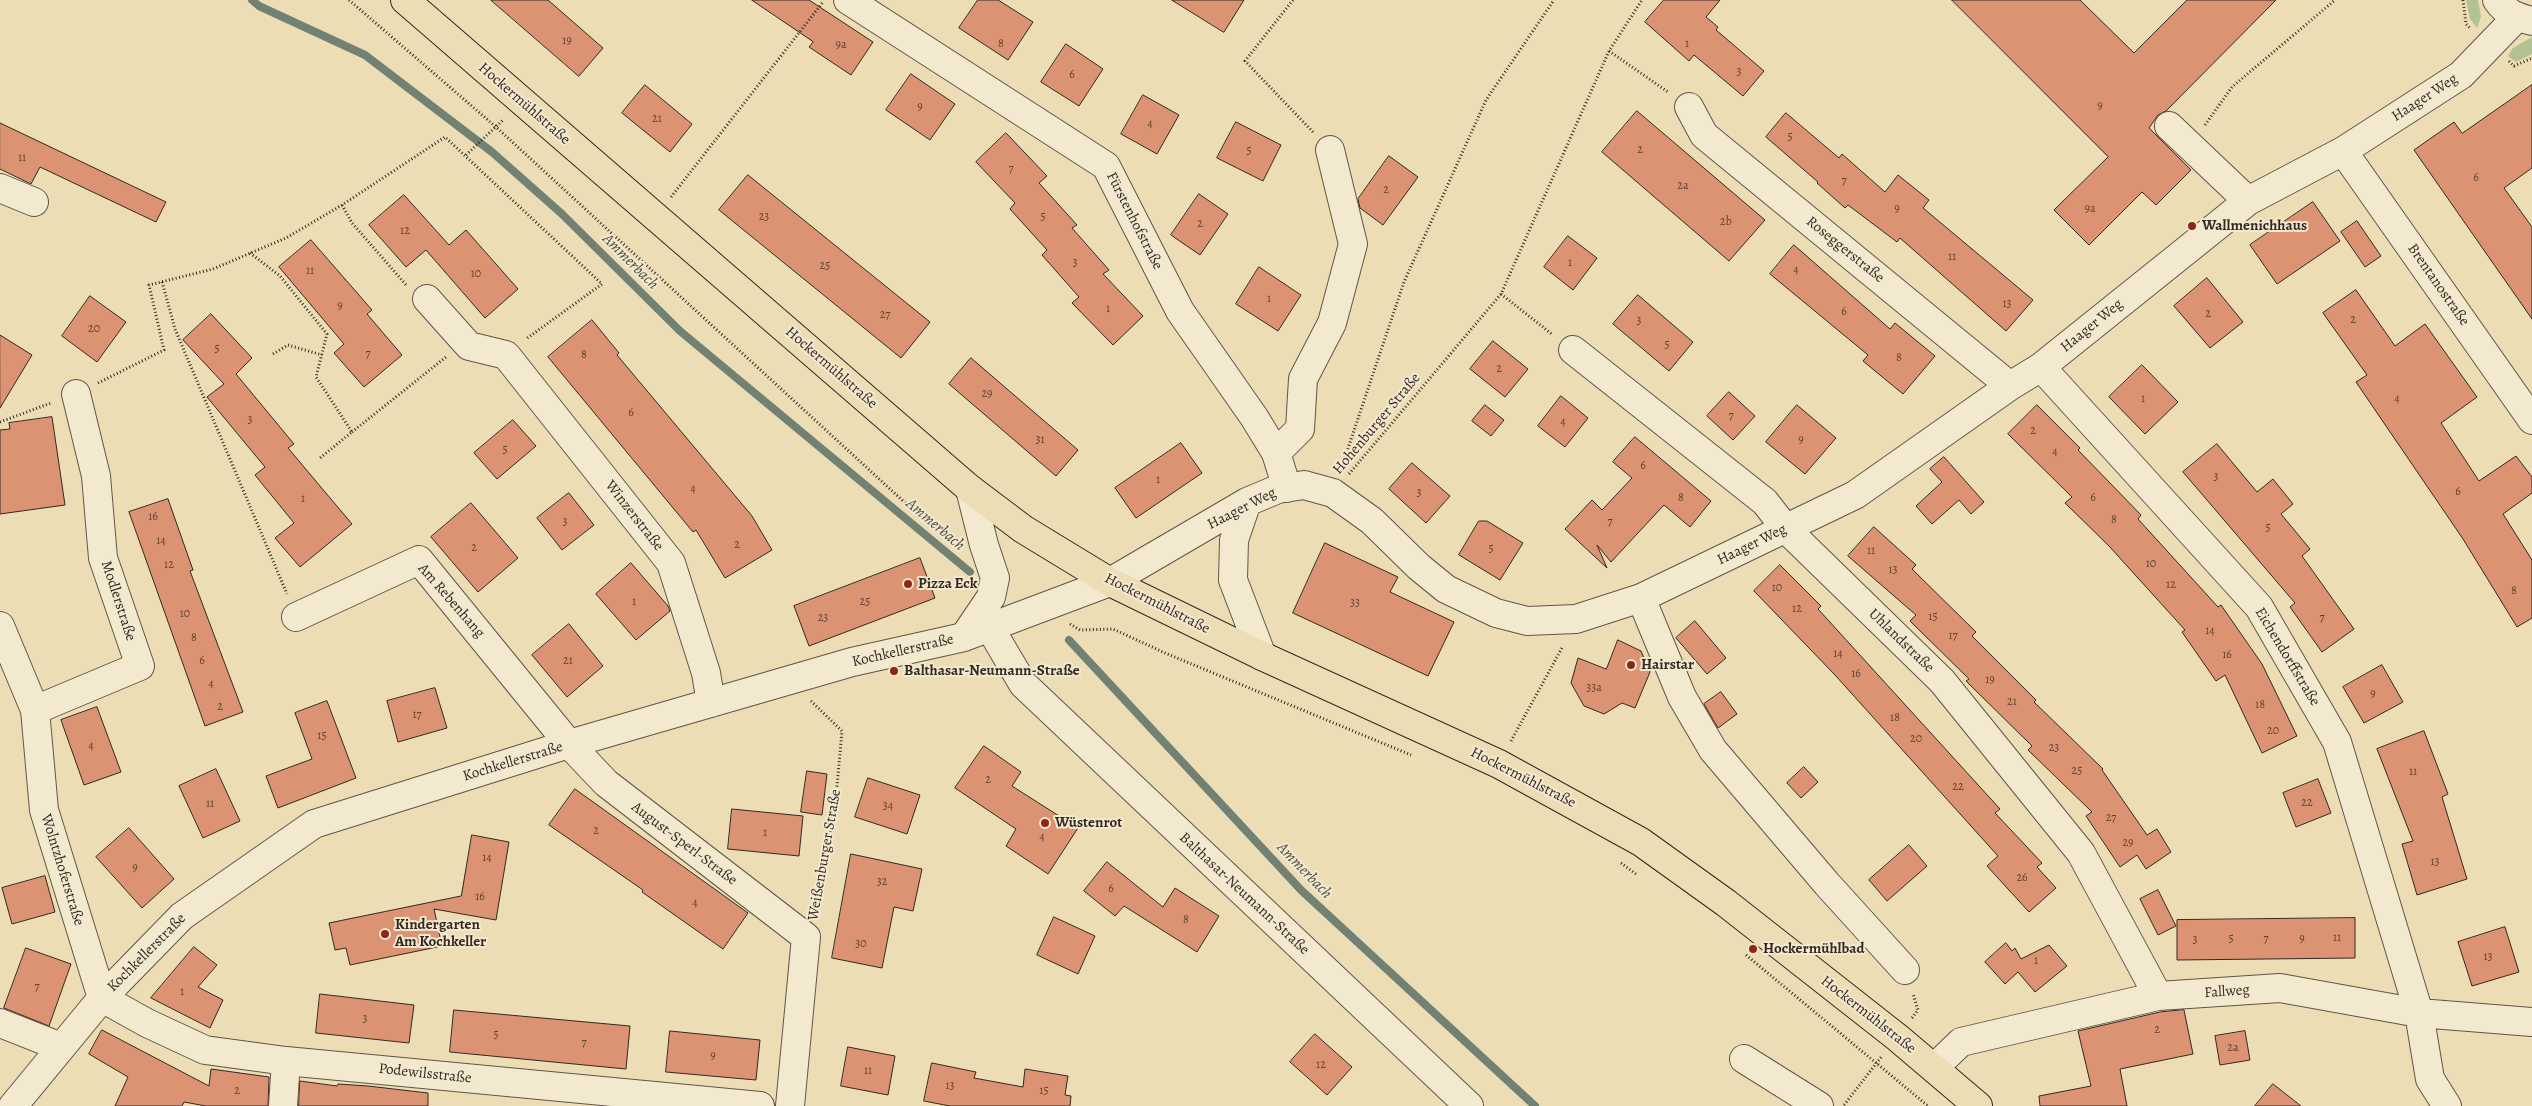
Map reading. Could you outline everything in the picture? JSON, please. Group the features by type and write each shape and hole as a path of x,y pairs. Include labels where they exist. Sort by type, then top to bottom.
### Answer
{"main road":[{"name":"Hockermühlstraße","path":"405,0 970,489 1023,529 1110,582 1262,656 1499,764 1641,842 1726,903 1898,1038 1978,1106"}],"street":[{"name":"Fürstenhofstraße","path":"848,0 1106,166 1180,311 1254,416 1276,453 1287,488"},
{"name":"Haager Weg","path":"1110,582 1267,492 1304,486 1333,494 1372,521 1419,567 1446,589 1496,613 1527,621 1576,619 1641,598 1855,495 2040,367 2248,201 2343,151 2461,75 2515,13"},
{"name":"Roseggerstraße","path":"1689,107 1704,135 2010,386"},
{"path":"2169,126 2248,201"},
{"path":"1276,453 1300,429 1303,379 1332,323 1354,244 1330,150"},
{"name":"Brentanostraße","path":"2343,151 2532,420"},
{"path":"0,188 34,202"},
{"path":"426,299 469,346 506,355"},
{"name":"Uhlandstraße","path":"1573,350 1765,502 1786,529 1942,681 2082,853 2158,996"},
{"name":"Winzerstraße","path":"506,355 671,564 706,673 711,703"},
{"name":"Eichendorffstraße","path":"2040,367 2259,607 2337,742 2419,1013 2430,1079 2447,1106"},
{"name":"Modlerstraße","path":"35,710 140,666 103,558 96,476 76,394"},
{"path":"964,637 991,597 995,578 984,545 970,489"},
{"path":"1247,502 1234,540 1233,580 1262,656"},
{"name":"Am Rebenhang","path":"296,617 419,560 569,744"},
{"name":"Kochkellerstraße","path":"13,1106 102,998 182,916 314,824 569,744 852,662 964,637 1110,582"},
{"path":"1641,598 1682,697 1714,750 1827,884 1905,970"},
{"name":"Wolntzhoferstraße","path":"0,626 35,710 44,810 102,998"},
{"name":"Balthasar-Neumann-Straße","path":"990,628 1022,684 1469,1106"},
{"name":"August-Sperl-Straße","path":"569,744 606,783 806,937"},
{"name":"Weißenburger Straße","path":"790,1106 806,937"},
{"name":"Fallweg","path":"1934,1068 1961,1042 2158,996 2280,988 2419,1013 2532,1022"},
{"name":"Podewilsstraße","path":"102,998 147,1024 205,1050 286,1061 760,1106"},
{"path":"0,1023 61,1047"},
{"path":"1744,1059 1819,1106"},
{"path":"283,1106 286,1061"}],"path":[{"path":"349,0 496,127 927,523 960,544"},
{"path":"656,217 824,0"},
{"path":"1294,0 1245,61 1330,150"},
{"name":"Hohenburger Straße","path":"1333,494 1404,282 1486,100 1554,0"},
{"name":"Hohenburger Straße","path":"1333,494 1501,294 1609,52 1642,0"},
{"path":"2191,146 2232,87 2335,0"},
{"path":"1609,52 1689,107"},
{"path":"466,156 496,127"},
{"path":"0,422 76,394 164,350 149,285 213,269 286,238 342,205 444,137 602,284 506,355"},
{"path":"342,205 352,223 416,297 426,299"},
{"path":"250,253 280,276 327,334 316,377 352,432"},
{"path":"162,282 175,329 296,617"},
{"path":"1501,294 1529,316"},
{"path":"320,458 465,342"},
{"path":"273,354 288,345 322,355"},
{"path":"1038,608 1080,630 1113,629 1413,756"},
{"path":"1499,764 1543,680 1568,638"},
{"name":"Weißenburger Straße","path":"799,678 813,705 842,731 836,798 816,922 806,937"},
{"path":"1617,861 1641,877"},
{"path":"1741,951 1928,1106"},
{"path":"1843,1106 1918,1010 1905,970"}],"green space":[{"path":"2466,0 2478,0 2481,17 2477,28 2470,19"},
{"path":"2532,37 2532,54 2516,62 2508,56 2513,48"}],"building":[{"path":"491,0 548,0 603,48 579,76"},
{"path":"752,0 809,0 873,42 851,75 809,47 813,42"},
{"path":"978,0 998,0 1033,22 1008,60 959,28"},
{"path":"1172,0 1244,0 1224,32"},
{"path":"1664,0 1720,0 1706,17 1718,27 1716,30 1764,71 1743,96 1694,55 1689,61 1645,22"},
{"path":"1952,0 2080,0 2134,53 2187,0 2276,0 2166,111 2158,115 2149,128 2191,170 2156,205 2142,192 2089,245 2054,210 2108,157"},
{"path":"1066,44 1103,69 1079,106 1041,82"},
{"path":"911,74 955,104 930,140 886,110"},
{"path":"645,85 692,124 670,152 622,113"},
{"path":"2532,85 2532,168 2504,188 2532,227 2532,319 2414,150 2454,122 2462,133"},
{"path":"1143,95 1179,115 1157,154 1121,134"},
{"path":"1637,111 1765,220 1729,261 1602,152"},
{"path":"1786,113 1839,158 1842,154 1885,192 1898,175 1929,200 1923,208 2033,300 2006,331 1900,238 1897,242 1848,205 1845,208 1766,137"},
{"path":"1236,122 1281,145 1263,181 1217,158"},
{"path":"0,123 166,202 156,222 40,167 31,184 0,169"},
{"path":"1006,133 1047,176 1039,183 1077,225 1072,228 1109,270 1103,274 1143,316 1113,345 1072,303 1079,297 1042,255 1047,250 1010,209 1015,203 976,162"},
{"path":"1389,156 1418,177 1383,225 1360,208 1358,199"},
{"path":"748,175 930,322 901,358 719,210"},
{"path":"1199,194 1228,214 1200,255 1171,235"},
{"path":"404,195 449,245 466,230 518,289 485,318 426,250 406,267 369,225"},
{"path":"2313,202 2340,241 2277,284 2250,245"},
{"path":"2357,221 2381,256 2365,267 2341,232"},
{"path":"1568,236 1597,258 1573,290 1544,267"},
{"path":"311,240 372,310 367,314 402,355 364,387 334,353 344,344 279,267"},
{"path":"1794,245 1890,329 1895,323 1935,356 1903,394 1863,361 1868,355 1770,274"},
{"path":"1259,267 1301,295 1278,331 1236,304"},
{"path":"2207,278 2243,322 2210,348 2174,306"},
{"path":"2356,290 2395,346 2425,324 2477,397 2441,423 2479,481 2516,456 2532,477 2532,493 2503,514 2532,560 2532,618 2517,627 2463,539 2356,382 2367,375 2323,313"},
{"path":"1638,295 1693,342 1669,371 1613,324"},
{"path":"90,296 126,322 97,362 62,336"},
{"path":"211,314 252,358 236,374 294,444 288,448 352,524 300,567 275,538 294,523 255,475 265,467 207,397 224,384 183,340"},
{"path":"592,320 619,353 617,355 752,516 772,550 725,578 696,530 693,532 548,357"},
{"path":"0,335 32,355 0,408"},
{"path":"1493,341 1528,369 1505,397 1470,369"},
{"path":"971,358 1078,450 1056,476 949,384"},
{"path":"2142,365 2178,402 2145,434 2109,397"},
{"path":"1729,392 1755,416 1733,440 1707,416"},
{"path":"1561,396 1588,418 1565,447 1538,426"},
{"path":"1485,405 1504,420 1491,436 1472,421"},
{"path":"1797,405 1836,438 1805,474 1766,442"},
{"path":"2037,405 2080,448 2078,450 2141,515 2138,519 2218,607 2221,605 2262,664 2297,736 2262,753 2225,675 2216,681 2182,632 2185,630 2109,546 2065,503 2072,497 2008,434"},
{"path":"52,417 65,505 0,514 0,430 10,429 9,423"},
{"path":"513,420 536,446 497,479 474,453"},
{"path":"1635,437 1711,501 1690,527 1664,505 1611,562 1597,545 1607,568 1565,529 1592,500 1602,510 1632,478 1613,462"},
{"path":"1181,443 1202,473 1136,518 1115,488"},
{"path":"2217,444 2257,492 2273,479 2293,504 2281,514 2310,549 2302,556 2354,629 2322,652 2290,607 2295,603 2183,472"},
{"path":"1944,457 1984,502 1971,514 1959,500 1932,524 1916,506 1942,482 1930,469"},
{"path":"1412,463 1450,496 1426,523 1389,489"},
{"path":"569,493 594,525 562,550 537,518"},
{"path":"168,499 193,570 190,571 243,712 205,726 129,512"},
{"path":"471,503 518,558 478,592 431,537"},
{"path":"1479,521 1487,521 1523,543 1500,580 1459,555"},
{"path":"1874,527 1916,565 1912,569 1976,632 1972,636 2036,700 2034,702 2103,769 2147,835 2157,829 2171,852 2146,869 2137,855 2120,867 2086,816 2092,812 2028,750 2032,746 1966,681 1969,679 1910,621 1916,615 1848,556"},
{"path":"1325,543 1398,577 1390,592 1454,622 1428,676 1293,613"},
{"path":"920,558 935,598 809,646 794,606"},
{"path":"631,563 668,606 670,611 636,640 596,594"},
{"path":"1780,565 1821,606 1818,609 2000,809 1995,813 2042,863 2037,867 2056,888 2029,912 1987,866 1998,856 1835,675 1754,591"},
{"path":"1695,621 1726,658 1707,674 1676,638"},
{"path":"569,624 603,666 567,697 532,655"},
{"path":"1618,640 1641,651 1650,672 1635,708 1622,703 1604,714 1584,706 1571,683 1578,658 1606,669"},
{"path":"2382,665 2403,702 2364,723 2343,687"},
{"path":"435,688 447,728 398,742 387,701"},
{"path":"1721,692 1737,714 1718,728 1704,704"},
{"path":"327,701 356,778 278,808 266,776 312,759 295,713"},
{"path":"97,707 121,772 84,785 61,720"},
{"path":"2424,731 2448,794 2442,797 2467,879 2417,895 2402,844 2413,841 2377,749"},
{"path":"984,746 1021,772 1012,786 1078,828 1048,874 1006,846 1016,829 955,788"},
{"path":"1804,767 1818,782 1801,798 1787,783"},
{"path":"216,769 240,821 203,838 179,786"},
{"path":"807,771 827,774 822,815 801,812"},
{"path":"868,778 920,795 907,834 855,817"},
{"path":"2318,779 2331,813 2296,827 2283,793"},
{"path":"575,789 748,913 723,949 642,892 643,890 549,825"},
{"path":"732,809 803,816 799,856 728,849"},
{"path":"129,828 174,879 142,908 96,857"},
{"path":"472,835 509,842 496,920 434,909 442,946 350,965 346,948 335,950 329,923 461,896"},
{"path":"1909,845 1927,866 1887,901 1869,880"},
{"path":"851,854 922,869 913,911 894,907 882,968 832,958"},
{"path":"1107,862 1163,907 1175,888 1219,916 1197,952 1124,906 1115,916 1084,891"},
{"path":"45,876 55,912 12,924 2,888"},
{"path":"2158,890 2176,926 2158,935 2140,899"},
{"path":"1054,917 1095,936 1078,974 1037,955"},
{"path":"2355,918 2355,958 2177,960 2177,920"},
{"path":"2505,927 2519,972 2472,986 2458,942"},
{"path":"2006,943 2012,951 2015,948 2021,959 2049,945 2067,966 2035,992 2018,972 2005,984 1985,962"},
{"path":"194,947 217,965 198,987 223,1000 210,1028 151,998"},
{"path":"26,948 71,964 49,1026 4,1008"},
{"path":"320,994 414,1005 409,1043 316,1033"},
{"path":"454,1010 630,1026 626,1069 450,1052"},
{"path":"2184,1010 2193,1054 2120,1069 2127,1106 2040,1106 2039,1096 2091,1086 2078,1031 2160,1012"},
{"path":"102,1030 209,1086 211,1069 269,1077 268,1106 206,1106 184,1102 182,1106 115,1106 128,1077 89,1054"},
{"path":"670,1031 760,1040 756,1080 666,1072"},
{"path":"2245,1031 2250,1060 2220,1065 2215,1036"},
{"path":"1315,1034 1352,1067 1327,1095 1290,1062"},
{"path":"848,1047 895,1056 888,1095 841,1086"},
{"path":"932,1063 976,1072 974,1078 1023,1087 1025,1069 1068,1076 1065,1095 1071,1096 1070,1106 950,1106 924,1101"},
{"path":"300,1081 337,1086 338,1084 368,1086 428,1093 428,1106 299,1106"},
{"path":"2273,1084 2301,1106 2255,1106"}],"waterway":[{"name":"Ammerbach","path":"252,0 259,6 365,55 492,152 562,214 680,331 970,572"},
{"name":"Ammerbach","path":"1069,640 1301,890 1535,1106"}],"place":[{"name":"Wallmenichhaus","path":"2192,226"},
{"name":"Pizza Eck","path":"908,584"},
{"name":"Hairstar","path":"1631,665"},
{"name":"Balthasar-Neumann-Straße","path":"894,671"},
{"name":"Wüstenrot","path":"1045,823"},
{"name":"Kindergarten Am Kochkeller","path":"385,934"},
{"name":"Hockermühlbad","path":"1753,949"}]}
